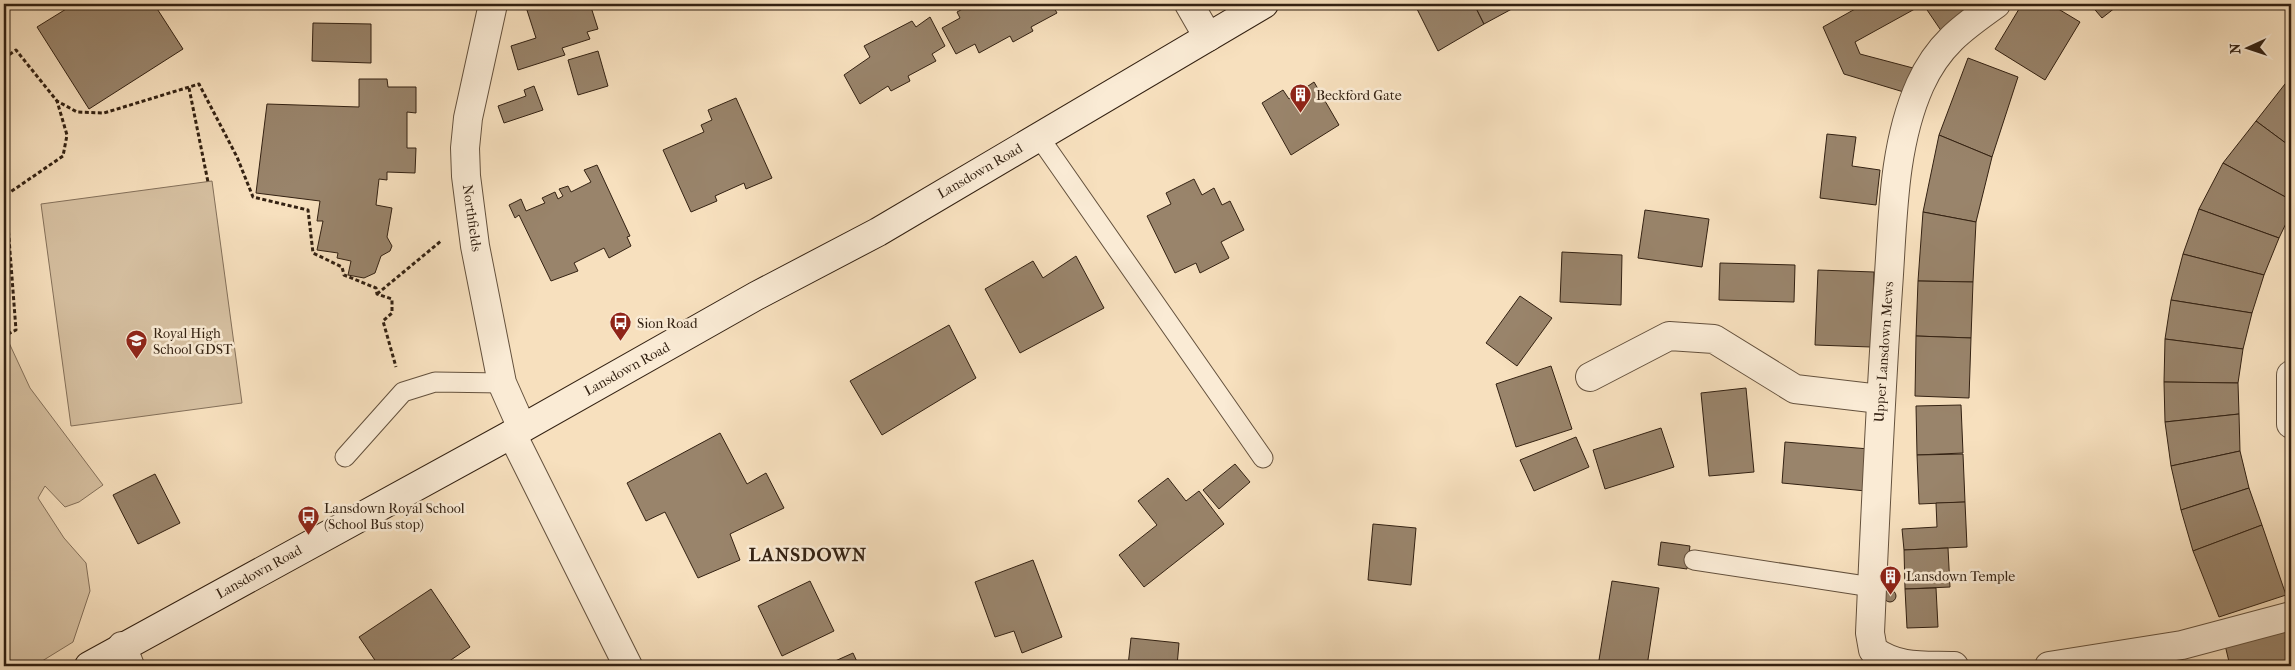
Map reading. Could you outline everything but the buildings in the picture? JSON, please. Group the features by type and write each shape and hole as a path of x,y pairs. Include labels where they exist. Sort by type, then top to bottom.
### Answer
{"street":[{"name":"Northfields","path":"493,4 473,88 465,148 470,219 502,383 517,431"},
{"path":"1189,4 1208,37"},
{"name":"Lansdown Road","path":"89,666 126,656 756,296 878,232 1264,4"},
{"name":"Upper Lansdown Mews","path":"1954,666 1902,664 1886,660 1873,650 1870,633 1880,399 1894,199 1909,115 1920,84 1939,51 1965,26 1996,4"},
{"path":"1590,377 1669,336 1714,339 1795,389 1880,399"},
{"path":"2291,375 2291,424"},
{"path":"517,431 628,666"},
{"path":"2049,666 2182,646 2291,616"}],"lane":[{"path":"1039,137 1263,458"},
{"path":"344,457 403,392 435,382 502,383"},
{"path":"1694,560 1872,587"}],"path":[{"path":"4,58 16,50 57,100 77,112 104,113 199,84 237,157 253,197 308,210 313,253 342,266 344,275 376,288 377,294"},
{"path":"189,88 208,182"},
{"path":"5,195 63,156 67,135 57,100"},
{"path":"4,172 16,330 4,336"},
{"path":"377,294 441,241"},
{"path":"377,294 392,299 392,313 382,320 403,392"}],"shaded area":[{"path":"212,181 242,403 71,426 41,204"},
{"path":"4,332 30,388 103,485 79,502 65,507 45,486 38,498 64,538 86,563 90,591 73,642 34,666 4,666 4,533 6,533 4,514"}],"place":[{"name":"Beckford Gate","path":"1300,114"},
{"name":"Sion Road","path":"621,342"},
{"name":"Royal High School GDST","path":"137,360"},
{"name":"Lansdown Royal School (School Bus stop)","path":"308,535"},
{"name":"Lansdown Temple","path":"1890,595"}],"district":[{"name":"LANSDOWN","path":"808,555"}]}
